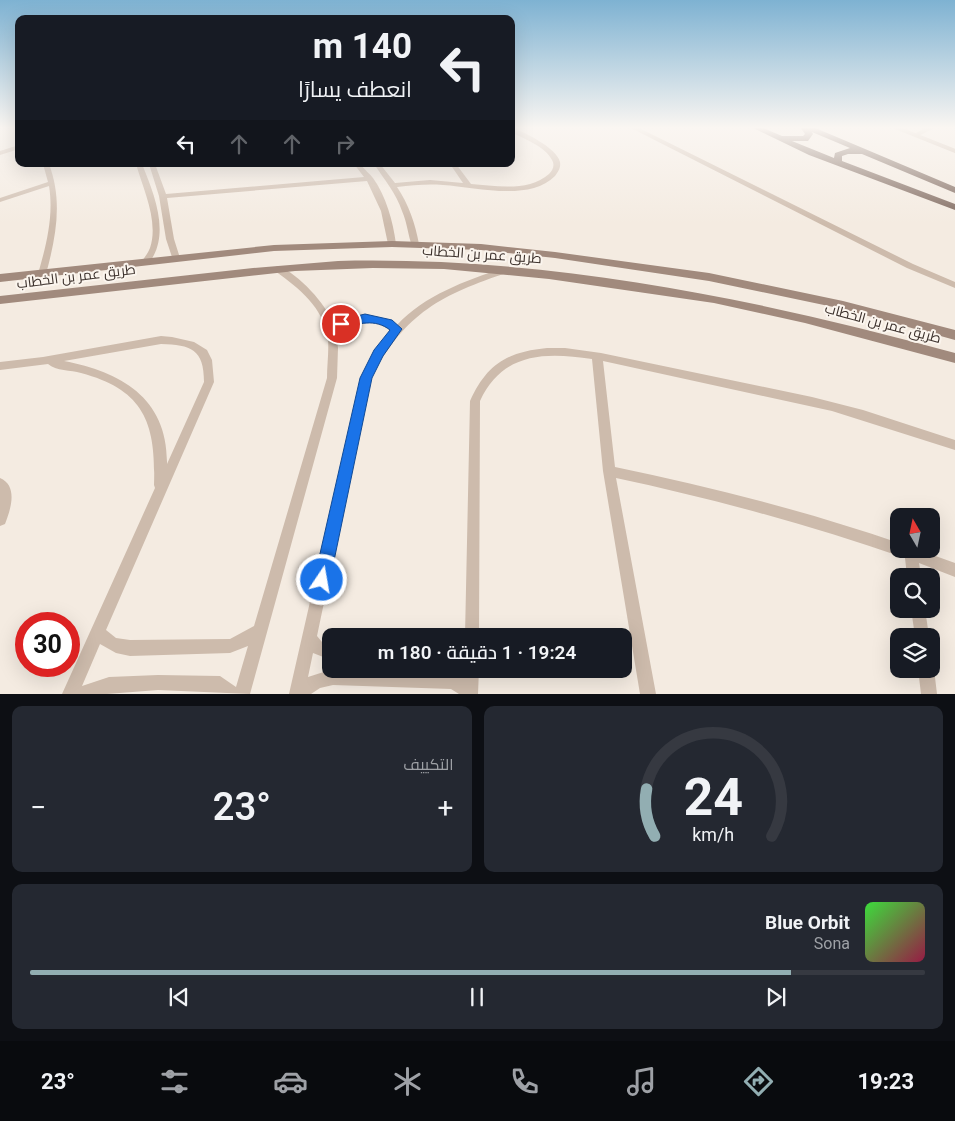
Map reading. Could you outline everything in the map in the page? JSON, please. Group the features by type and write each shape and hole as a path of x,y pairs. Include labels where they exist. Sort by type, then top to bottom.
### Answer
{"main road":[{"path":"829,159 955,208"},
{"path":"886,159 955,190"}],"street":[{"path":"393,185 435,183 521,188 538,184 550,178 557,169 556,159"},
{"path":"697,159 910,266 955,285"},
{"path":"42,274 55,211 52,183 47,167"},
{"path":"140,167 151,199 156,233 153,252 146,261"},
{"path":"153,167 163,196 170,239 176,258"},
{"path":"360,167 370,179 386,208 392,244"},
{"path":"379,167 406,207 412,224 415,244"},
{"path":"455,167 468,184"},
{"path":"163,196 370,179"},
{"path":"0,200 52,183"},
{"name":"طريق عمر بن الخطاب","path":"0,278 283,247 392,244 481,247 555,255 709,277 843,305 953,334"},
{"name":"طريق عمر بن الخطاب","path":"0,300 209,275 339,265 412,264 506,270 558,276 716,300 852,329 955,358"},
{"path":"242,694 332,378 331,331 319,306 301,285 278,269"},
{"path":"298,694 366,378 378,353 396,329 429,302 466,283 506,270"},
{"path":"331,331 353,320 365,318 388,323 396,329"},
{"path":"0,366 42,362 161,340 194,345 205,354 210,367 209,382 70,694"},
{"path":"472,628 475,401 482,385 494,371 509,361 527,354 547,352 597,356 833,407 955,444"},
{"path":"597,356 608,471 648,694"},
{"path":"42,362 74,366 103,374 127,387 145,405 158,430 162,460 159,496"},
{"path":"608,471 682,486 760,505 890,546"},
{"path":"0,484 4,488 6,502 0,520"},
{"path":"924,558 955,570"},
{"path":"98,631 105,641 116,647 130,648 230,646 260,631"},
{"path":"309,638 317,647 322,649"},
{"path":"298,694 308,685 321,679 333,677 451,681 461,685 470,693"},
{"path":"470,678 470,693"},
{"path":"927,678 929,694"},
{"path":"81,694 98,686 114,684 205,683 220,684 233,694"}],"route":[{"path":"322,580 366,378 378,353 396,329 388,323 377,319 365,318 341,324"}]}
